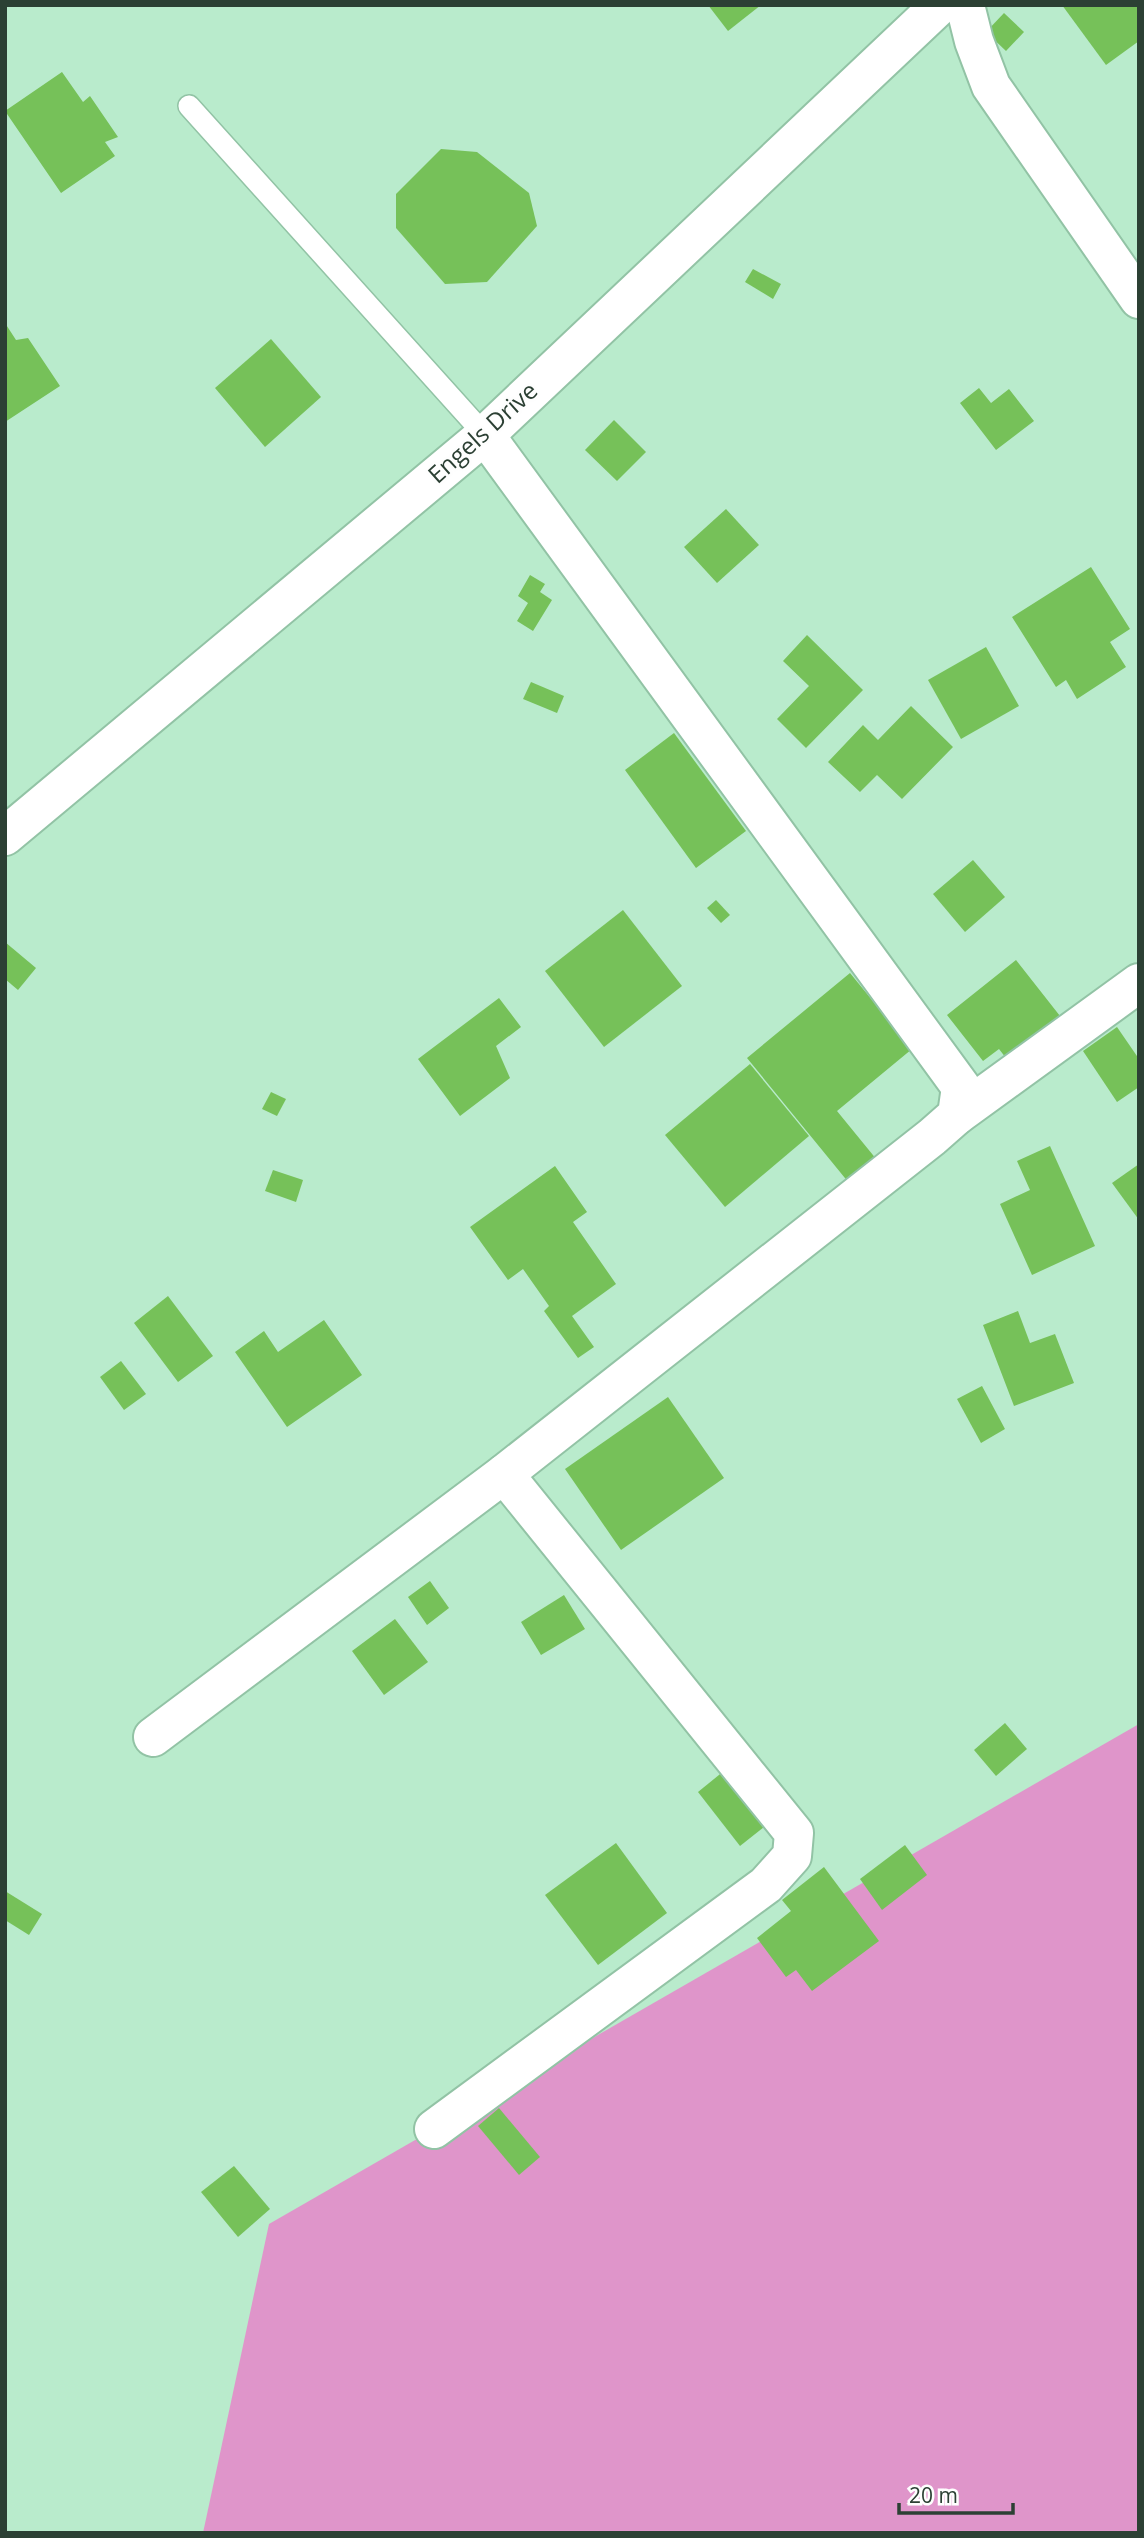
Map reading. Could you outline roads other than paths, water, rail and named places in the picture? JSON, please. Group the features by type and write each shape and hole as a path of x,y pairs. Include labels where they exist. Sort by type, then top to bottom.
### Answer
{"street":[{"name":"Engels Drive","path":"5,836 485,435 940,5"},
{"path":"965,5 974,41 991,86 1139,299"},
{"path":"485,435 961,1087 957,1115"},
{"path":"153,1737 504,1475 957,1115 1139,984"},
{"path":"434,2129 766,1885 792,1856 794,1833 504,1475"}],"lane":[{"path":"189,106 485,435"}]}
